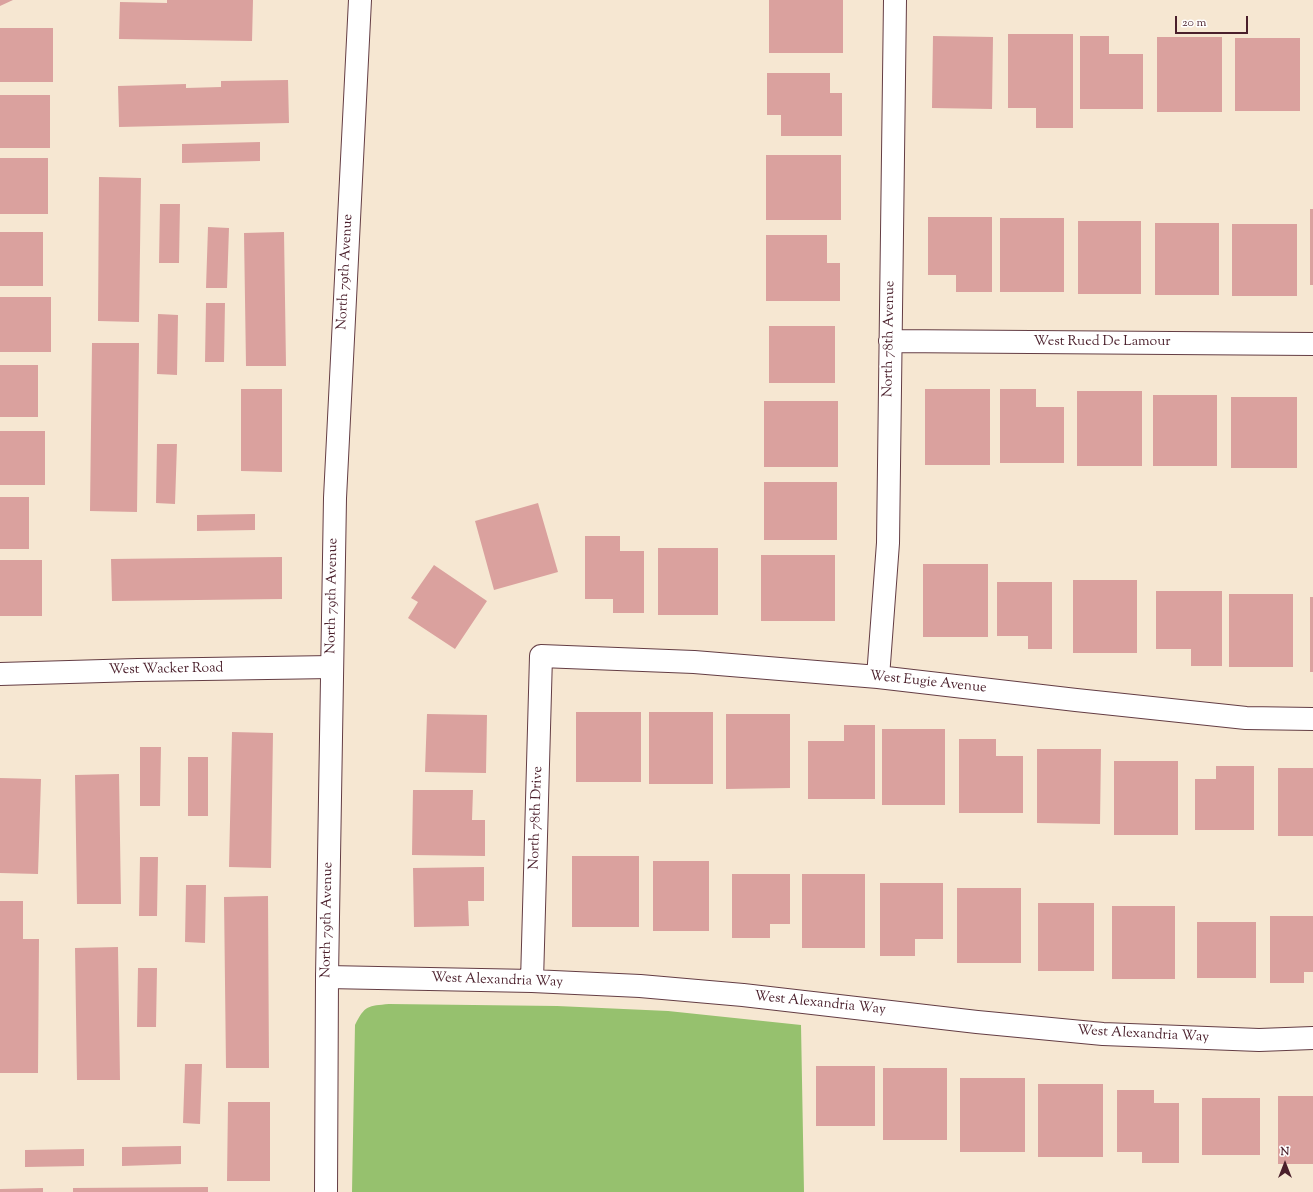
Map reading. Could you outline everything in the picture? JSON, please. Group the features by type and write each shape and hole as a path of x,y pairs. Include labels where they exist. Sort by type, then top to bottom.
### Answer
{"street":[{"name":"North 79th Avenue","path":"326,1192 327,977 335,498 360,0"},
{"name":"North 78th Avenue","path":"878,677 888,542 895,0"},
{"name":"West Rued De Lamour","path":"890,341 1313,344"},
{"name":"West Eugie Avenue","path":"541,656 694,662 878,677 1246,718 1313,719"},
{"name":"North 78th Drive","path":"532,981 541,656"},
{"name":"West Wacker Road","path":"0,674 332,667"},
{"name":"West Alexandria Way","path":"327,977 532,981 640,986 743,995 977,1022 1103,1034 1259,1040 1313,1038"}],"green space":[{"path":"376,1005 557,1006 668,1011 801,1025 804,1192 352,1192 355,1025 368,1008"}],"building":[{"path":"0,0 13,0 0,6"},
{"path":"167,0 253,0 252,41 119,39 120,2 167,3"},
{"path":"769,0 843,0 843,53 769,53"},
{"path":"0,28 53,28 53,82 0,82"},
{"path":"1008,34 1073,34 1073,128 1036,128 1036,108 1008,108"},
{"path":"933,36 993,37 992,109 932,108"},
{"path":"1080,36 1109,36 1109,54 1143,54 1143,109 1080,109"},
{"path":"1157,37 1222,37 1222,112 1157,112"},
{"path":"1235,38 1300,38 1300,111 1235,111"},
{"path":"767,73 830,73 830,93 842,93 842,136 781,136 781,115 767,115"},
{"path":"288,80 289,123 119,127 118,86 186,84 186,88 221,87 221,81"},
{"path":"0,95 50,95 50,148 0,148"},
{"path":"260,142 260,161 182,163 182,144"},
{"path":"766,155 841,155 841,220 766,220"},
{"path":"0,158 48,158 48,214 0,214"},
{"path":"99,177 141,178 139,322 98,321"},
{"path":"160,204 180,204 179,263 159,263"},
{"path":"1310,209 1313,209 1313,285 1310,285"},
{"path":"928,217 992,217 992,292 956,292 956,275 928,275"},
{"path":"1000,218 1064,218 1064,292 1000,292"},
{"path":"1078,221 1141,221 1141,294 1078,294"},
{"path":"1155,223 1219,223 1219,295 1155,295"},
{"path":"1232,224 1297,224 1297,296 1232,296"},
{"path":"208,227 229,228 227,288 206,288"},
{"path":"0,232 43,232 43,286 0,286"},
{"path":"284,232 286,366 246,366 244,233"},
{"path":"766,235 827,235 827,263 840,263 840,301 766,301"},
{"path":"0,297 51,297 51,352 0,352"},
{"path":"206,303 225,303 224,362 205,362"},
{"path":"158,314 178,315 177,375 157,374"},
{"path":"769,326 835,326 835,383 769,383"},
{"path":"92,343 139,343 137,512 90,511"},
{"path":"0,365 38,365 38,417 0,417"},
{"path":"241,389 282,389 282,472 241,471"},
{"path":"925,389 990,389 990,465 925,465"},
{"path":"1000,389 1036,389 1036,407 1064,407 1064,463 1000,463"},
{"path":"1077,391 1142,391 1142,466 1077,466"},
{"path":"1153,395 1217,395 1217,466 1153,466"},
{"path":"1231,397 1297,397 1297,468 1231,468"},
{"path":"764,401 838,401 838,467 764,467"},
{"path":"0,431 45,431 45,485 0,485"},
{"path":"157,444 177,444 175,504 156,503"},
{"path":"764,482 837,482 837,540 764,540"},
{"path":"0,497 29,497 29,549 0,549"},
{"path":"538,503 558,572 494,590 475,521"},
{"path":"255,514 255,530 197,531 197,515"},
{"path":"585,536 620,536 620,551 644,551 644,613 613,613 613,599 585,599"},
{"path":"658,548 718,548 718,615 658,615"},
{"path":"761,555 835,555 835,621 761,621"},
{"path":"282,557 282,599 112,601 111,559"},
{"path":"0,560 42,560 42,616 0,616"},
{"path":"923,564 988,564 988,637 923,637"},
{"path":"434,565 487,601 455,649 408,618 418,602 411,598"},
{"path":"1073,580 1137,580 1137,653 1073,653"},
{"path":"997,582 1052,582 1052,649 1028,649 1028,636 997,636"},
{"path":"1156,591 1222,591 1222,666 1191,666 1191,649 1156,649"},
{"path":"1229,594 1293,594 1293,667 1229,667"},
{"path":"1310,597 1313,597 1313,672 1310,672"},
{"path":"576,712 641,712 641,782 576,782"},
{"path":"649,712 713,712 713,784 649,784"},
{"path":"427,714 487,715 486,773 425,772"},
{"path":"726,714 790,714 790,788 726,789"},
{"path":"844,725 875,725 875,799 808,799 808,741 844,741"},
{"path":"882,729 945,729 945,805 882,805"},
{"path":"232,732 273,733 271,868 229,867"},
{"path":"959,739 996,739 996,756 1023,756 1023,813 959,813"},
{"path":"140,747 161,747 160,806 140,806"},
{"path":"1037,749 1101,749 1100,824 1037,823"},
{"path":"188,757 208,757 208,816 188,816"},
{"path":"1114,761 1178,761 1178,835 1114,835"},
{"path":"1216,766 1254,766 1254,830 1195,830 1195,779 1216,779"},
{"path":"1278,768 1313,768 1313,836 1278,836"},
{"path":"119,774 121,904 77,904 75,775"},
{"path":"0,778 41,779 38,874 0,873"},
{"path":"413,790 473,790 472,820 485,820 485,856 412,855"},
{"path":"572,856 639,856 639,927 572,927"},
{"path":"140,857 158,857 157,916 139,916"},
{"path":"653,861 709,861 709,931 653,931"},
{"path":"484,867 484,901 468,901 469,926 414,927 413,868"},
{"path":"732,874 790,874 790,924 770,924 770,938 732,938"},
{"path":"802,874 865,874 865,948 802,948"},
{"path":"880,883 943,883 943,939 915,939 915,956 880,956"},
{"path":"186,885 206,885 205,943 185,942"},
{"path":"957,888 1021,888 1021,963 957,963"},
{"path":"268,896 269,1068 226,1068 224,897"},
{"path":"0,901 23,901 23,939 39,939 38,1073 0,1073"},
{"path":"1038,903 1094,903 1094,971 1038,971"},
{"path":"1112,906 1175,906 1175,979 1112,979"},
{"path":"1270,916 1313,916 1313,972 1304,972 1304,983 1270,983"},
{"path":"1197,922 1256,922 1256,978 1197,978"},
{"path":"118,947 120,1080 77,1080 75,948"},
{"path":"138,968 157,968 156,1027 137,1027"},
{"path":"185,1064 202,1064 200,1124 183,1123"},
{"path":"816,1066 875,1066 875,1126 816,1126"},
{"path":"883,1068 947,1068 947,1140 883,1140"},
{"path":"960,1078 1025,1078 1025,1152 960,1152"},
{"path":"1038,1084 1103,1084 1103,1157 1038,1157"},
{"path":"1117,1090 1154,1090 1154,1103 1179,1103 1179,1163 1142,1163 1142,1152 1117,1152"},
{"path":"1278,1096 1313,1096 1313,1164 1278,1164"},
{"path":"1202,1098 1260,1098 1260,1155 1202,1155"},
{"path":"228,1102 270,1102 270,1181 227,1181"},
{"path":"181,1146 181,1164 122,1166 122,1147"},
{"path":"84,1149 84,1166 25,1167 25,1150"},
{"path":"208,1187 208,1192 73,1192 73,1188"},
{"path":"43,1188 43,1192 0,1192 0,1189"}]}
